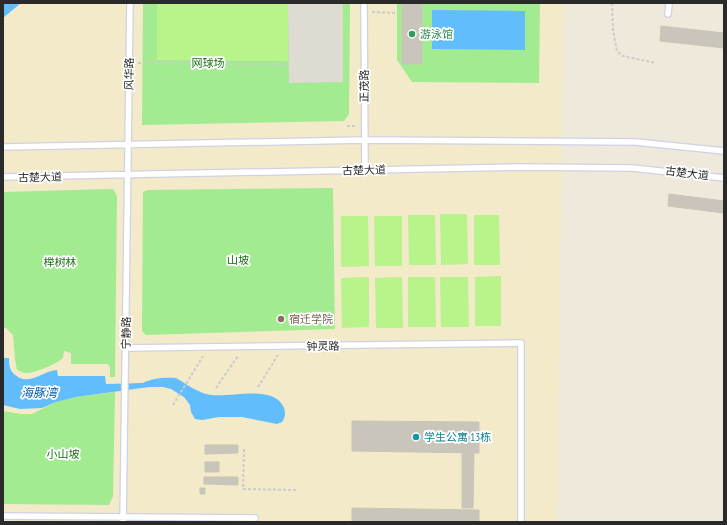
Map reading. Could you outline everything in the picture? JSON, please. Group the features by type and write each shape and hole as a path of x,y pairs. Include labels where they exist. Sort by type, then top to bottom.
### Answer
{"lane":[{"name":"风华路","path":"128,145 130,3"},
{"name":"正茂路","path":"364,3 364,170"},
{"path":"668,14 669,3"},
{"path":"3,147 364,140 636,142 724,151"},
{"name":"宁静路","path":"123,520 128,145"},
{"name":"古楚大道","path":"3,177 520,167 632,168 724,178"},
{"name":"钟灵路","path":"125,348 521,343 521,522"},
{"path":"3,516 123,520 254,518"}],"path":[{"path":"612,3 613,30 618,51 623,56 656,63"},
{"path":"368,12 396,13"},
{"path":"138,63 288,64"},
{"path":"216,388 238,355"},
{"path":"258,387 278,355"},
{"path":"173,405 203,356"},
{"path":"244,449 242,489 297,490"}],"shaded area":[{"name":"宿迁学院","path":"3,3 564,3 557,522 3,522"},
{"path":"288,3 343,3 343,82 289,83"}],"green space":[{"name":"网球场","path":"143,3 350,3 349,114 344,121 142,125"},
{"path":"157,3 288,3 288,61 157,60"},
{"path":"397,3 540,3 539,83 412,82 397,60"},
{"name":"山坡","path":"333,188 335,329 146,335 142,331 143,192 147,190"},
{"name":"榉树林","path":"113,189 117,196 115,377 110,377 110,367 108,364 71,364 71,353 64,351 63,358 45,368 28,373 17,370 13,335 6,328 3,328 3,192"},
{"path":"440,214 467,214 468,264 441,265"},
{"path":"408,215 435,215 436,265 409,265"},
{"path":"474,215 499,215 500,265 474,265"},
{"path":"341,216 368,216 369,266 341,267"},
{"path":"374,216 402,216 402,266 375,266"},
{"path":"501,276 501,326 475,326 475,277"},
{"path":"369,277 369,327 342,328 341,278"},
{"path":"402,277 403,328 376,328 375,278"},
{"path":"408,277 435,277 436,327 408,327"},
{"path":"440,277 468,277 469,327 441,327"},
{"name":"小山坡","path":"115,392 113,496 109,505 3,504 3,411 32,414 56,402 76,397"}],"water":[{"path":"3,3 21,3 3,18"},
{"path":"432,10 525,11 525,50 432,49"},
{"name":"海豚湾","path":"3,358 9,358 12,371 15,375 23,379 32,378 57,370 58,376 105,376 106,384 143,383 159,378 176,378 206,394 260,394 270,396 279,400 284,408 285,415 282,422 277,424 242,417 219,417 202,420 195,419 191,412 190,405 184,397 171,389 163,387 149,387 76,397 56,402 42,408 20,409 3,405"}],"building":[{"name":"游泳馆","path":"402,3 422,3 422,64 402,64"},
{"path":"661,26 724,33 724,48 660,41"},
{"path":"669,194 724,201 724,213 668,206"},
{"name":"学生公寓 13栋","path":"352,421 479,422 479,453 352,451"},
{"path":"205,445 238,445 238,453 205,454"},
{"path":"462,453 474,453 473,508 462,508"},
{"path":"205,462 219,462 219,472 205,472"},
{"path":"204,477 238,477 238,485 204,484"},
{"path":"200,488 205,488 205,494 200,494"},
{"path":"352,508 479,510 479,522 352,522"}],"place":[{"name":"游泳馆","path":"412,34"},
{"name":"宿迁学院","path":"281,319"},
{"name":"学生公寓 13栋","path":"416,437"}]}
